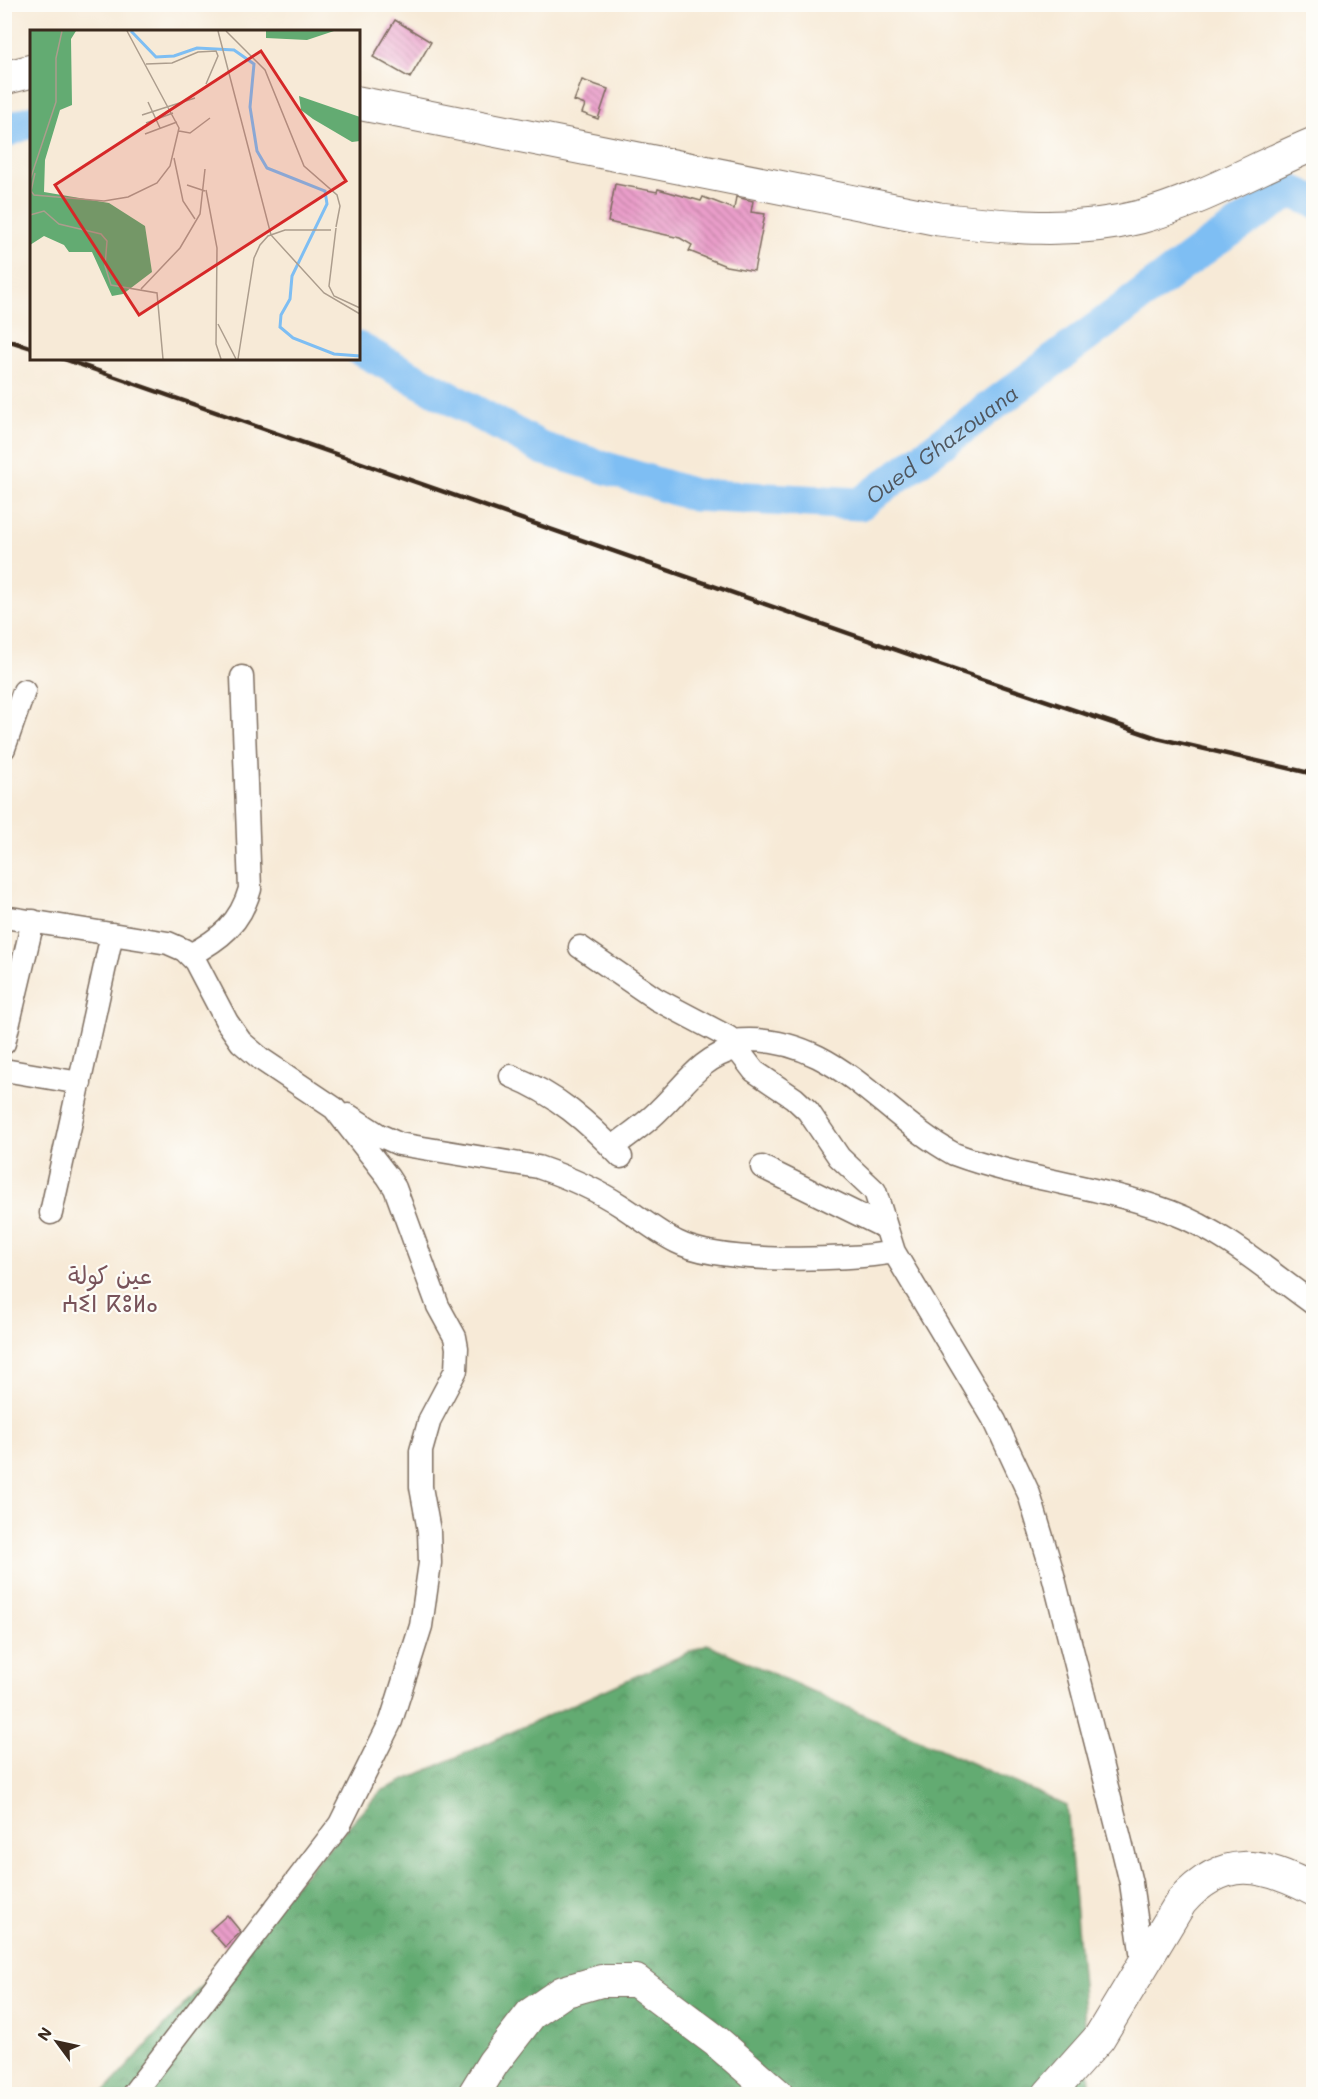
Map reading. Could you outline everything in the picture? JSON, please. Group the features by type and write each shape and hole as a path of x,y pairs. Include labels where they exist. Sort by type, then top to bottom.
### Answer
{"main road":[{"path":"4,78 30,72"},
{"path":"360,103 939,219 1017,228 1074,227 1140,217 1212,190 1314,144"},
{"path":"1049,2094 1100,2038 1181,1902 1198,1883 1215,1873 1243,1868 1280,1874 1314,1890"},
{"path":"474,2094 493,2063 531,2014 563,1992 601,1980 636,1981 701,2028 777,2094"}],"street":[{"path":"190,955 227,932 242,913 250,890 242,677"},
{"path":"4,748 24,691"},
{"path":"4,917 168,943 190,955 241,1042 261,1059 334,1107 379,1135 399,1144 537,1167 557,1174 602,1194 677,1242 710,1254 844,1257 894,1252"},
{"path":"4,1042 33,921"},
{"path":"51,1213 112,934"},
{"path":"580,947 636,987 723,1033 754,1071 801,1103 839,1157 870,1184 879,1199 894,1252 995,1421 1029,1494 1051,1567 1131,1883 1143,1965"},
{"path":"511,1076 535,1085 556,1098 595,1128 617,1153 704,1062 748,1040 775,1043 827,1062 858,1080 936,1144 954,1154 1151,1206 1188,1219 1220,1236 1314,1304"},
{"path":"4,1070 80,1083"},
{"path":"133,2094 340,1824 391,1721 421,1626 430,1563 429,1531 421,1487 421,1451 430,1419 456,1370 457,1348 455,1337 438,1306 395,1188 334,1107"},
{"path":"762,1167 886,1228"}],"green space":[{"path":"707,1644 1067,1806 1091,2094 102,2094 381,1791"}],"building":[{"path":"395,20 431,42 410,78 373,57"},
{"path":"582,80 608,89 598,119 582,113 585,105 574,101"},
{"path":"615,184 657,192 658,189 701,201 703,197 734,209 736,197 753,201 751,212 765,214 754,271 726,266 689,251 692,245 680,238 608,222"},
{"path":"227,1915 241,1932 225,1947 210,1930"}],"waterway":[{"name":"Oued Ghazouana","path":"4,132 30,122"},
{"name":"Oued Ghazouana","path":"360,349 544,449 694,495 860,504 1209,245 1291,191 1314,201"}],"railway":[{"path":"4,339 30,347"},
{"path":"67,360 925,660 1157,738 1314,774"}],"district":[{"name":"عين كولة ⵄⵉⵏ ⴽⵓⵍⴰ","path":"110,1288"}]}
